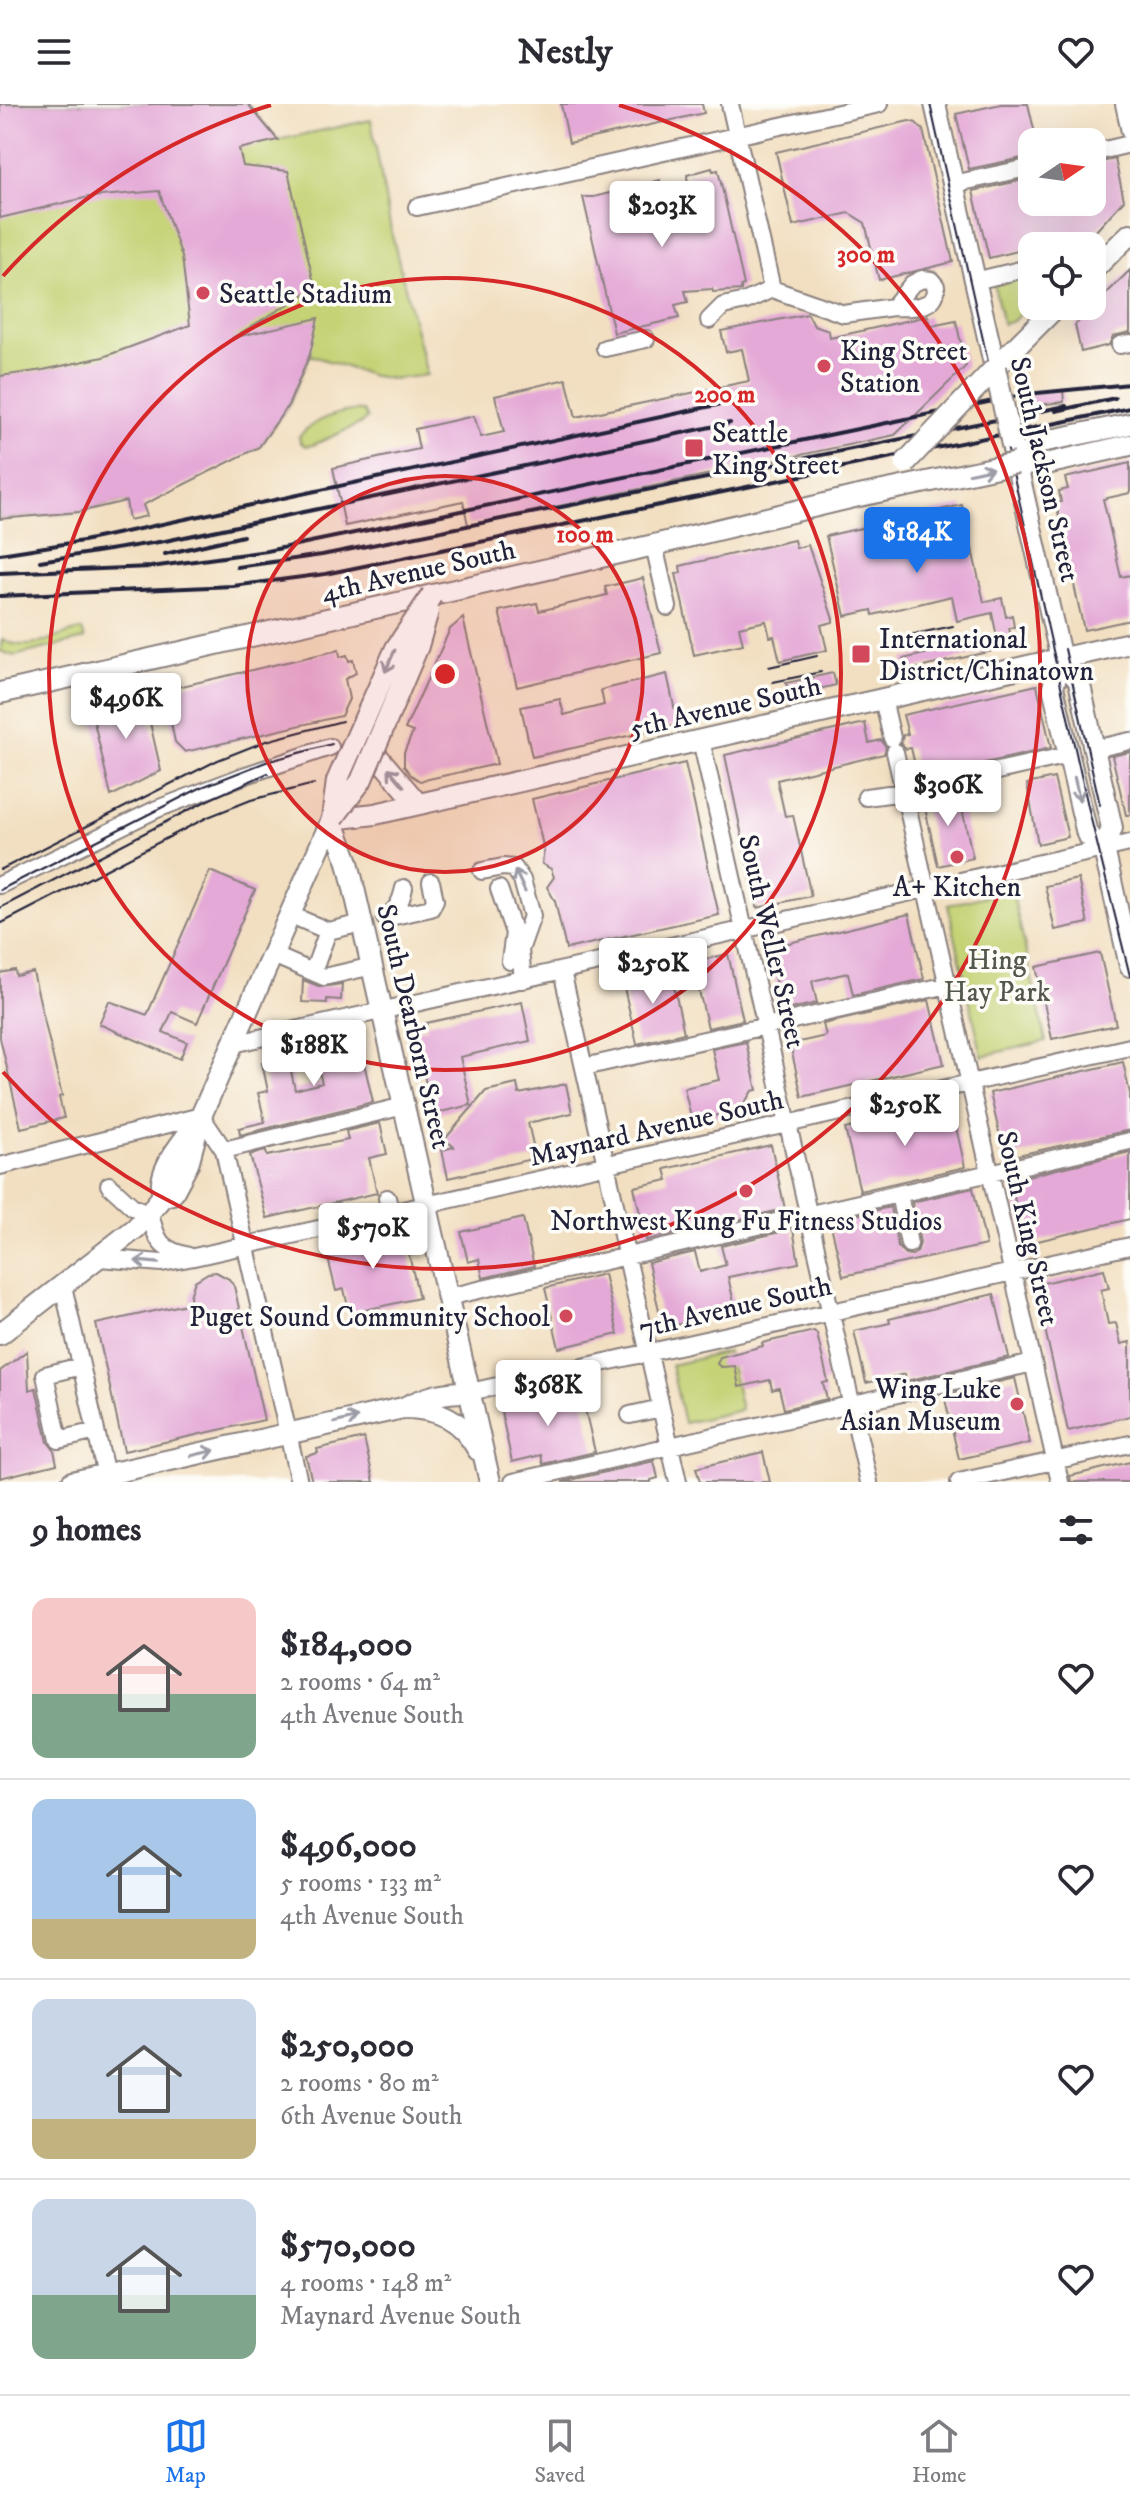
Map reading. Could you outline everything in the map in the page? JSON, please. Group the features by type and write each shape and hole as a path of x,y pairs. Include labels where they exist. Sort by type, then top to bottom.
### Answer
{"main road":[{"name":"South Jackson Street","path":"935,104 1061,659 1079,681 1112,828 1104,849"},
{"path":"854,497 877,486 898,470 1043,320"},
{"path":"1016,463 1041,442 1130,424"},
{"name":"4th Avenue South","path":"0,693 854,497 1016,463 1046,464 1130,445"},
{"path":"0,1334 99,1258 150,1214 163,1196 160,1187 169,1165 201,1116 332,819 361,781 418,646 432,595"},
{"path":"332,819 337,781 353,743 396,648 432,595"},
{"name":"5th Avenue South","path":"332,819 375,814 1130,643"},
{"name":"South Jackson Street","path":"1061,659 1053,687 1087,834 1104,849 1128,944 1130,966"},
{"path":"373,751 418,804"},
{"name":"South Dearborn Street","path":"332,819 348,862 363,923 488,1474"},
{"name":"7th Avenue South","path":"72,1482 111,1477 403,1408 427,1396 448,1391 470,1392"},
{"path":"403,1408 433,1411 453,1419 467,1432 488,1474"}],"street":[{"path":"730,104 772,289"},
{"path":"417,207 879,104"},
{"path":"1124,104 1130,132"},
{"path":"1106,150 1130,144"},
{"path":"953,184 1018,170"},
{"path":"975,281 1018,270"},
{"path":"709,320 723,306 746,301 772,289 844,314 893,307"},
{"path":"605,348 646,339"},
{"path":"654,545 668,607"},
{"name":"South King Street","path":"883,699 1060,1482"},
{"name":"South Weller Street","path":"701,740 869,1482"},
{"path":"1094,749 1130,741"},
{"path":"0,885 157,809 330,747"},
{"path":"867,802 1069,755"},
{"path":"233,1044 1130,843"},
{"path":"514,868 522,880 532,916 520,950 517,981 510,951 514,933 499,889 482,871 514,868"},
{"path":"404,888 402,900 395,911 385,918 431,908 435,900 431,882"},
{"path":"291,915 328,931 363,923"},
{"path":"313,972 328,931"},
{"path":"273,955 324,977 373,966"},
{"path":"562,971 678,1482"},
{"path":"584,1067 948,985"},
{"name":"Maynard Avenue South","path":"99,1258 162,1263 194,1257 389,1206 427,1206 1130,1047"},
{"path":"224,1150 404,1106"},
{"path":"0,1166 201,1116 224,1150 299,1482"},
{"path":"448,1297 1130,1141"},
{"path":"109,1185 133,1207 150,1214 161,1245 171,1252 194,1257"},
{"path":"899,1194 909,1244"},
{"name":"7th Avenue South","path":"470,1392 1130,1246"},
{"path":"63,1286 96,1431 111,1477"},
{"path":"513,1482 1033,1363"},
{"path":"81,1366 45,1375 59,1440 96,1431"},
{"path":"630,1415 661,1408"},
{"path":"959,1482 1130,1444"}],"green space":[{"name":"Seattle Stadium","path":"0,104 248,104 278,140 371,120 391,231 427,375 395,379 373,376 310,355 289,404 259,447 141,497 79,512 0,519"},
{"path":"1018,279 1018,316 1013,321 1003,324 994,285"},
{"path":"363,411 367,418 362,423 313,445 305,446 300,442 299,436 320,421 337,414"},
{"path":"82,630 85,639 14,656 0,651 2,640 13,644 33,644"},
{"name":"Hing Hay Park","path":"1012,890 1046,1041 982,1056 948,905"},
{"path":"728,1352 741,1410 684,1423 671,1365"}],"building":[{"name":"Seattle Stadium","path":"0,104 248,104 278,140 239,149 243,166 288,171 315,288 232,338 318,318 310,354 289,404 259,447 143,505 147,516 129,520 126,501 79,512 0,519 0,376 103,357 190,325 182,257 159,191 89,197 0,218"},
{"path":"561,104 702,104 704,113 569,143"},
{"path":"1001,104 1028,104 1034,128 1018,128 1018,159 969,169 956,114"},
{"path":"909,121 923,130 953,262 879,280 865,223 849,213 793,226 776,152"},
{"path":"1115,159 1124,200 1095,232 1018,232 1018,251 989,258 973,191 1018,181 1018,216 1106,216 1106,161"},
{"path":"712,168 713,171 718,170 744,285 741,290 685,291 688,302 675,305 679,318 614,333 583,197 660,180 665,203 689,197 687,175"},
{"path":"1130,270 1130,332 1113,336 1109,345 1081,352 1075,325 1080,320 1106,320 1106,294"},
{"path":"808,314 814,326 829,331 830,338 928,316 931,326 956,321 966,366 895,435 468,525 463,501 345,526 333,468 419,449 415,429 474,416 481,437 504,432 495,396 566,379 576,417 749,381 742,349 726,352 721,331"},
{"path":"1063,390 1064,402 1027,406 1024,395"},
{"path":"1130,463 1130,493 1103,499 1121,577 1130,575 1130,620 1084,630 1056,503 1061,502 1059,491 1068,489 1065,478"},
{"path":"962,505 984,602 1002,598 1006,617 1012,615 1014,627 1009,628 1013,646 906,671 903,659 997,637 992,613 957,621 952,596 873,615 872,610 845,616 826,536"},
{"path":"794,540 796,548 808,545 833,619 833,622 821,625 827,650 780,661 774,636 770,637 766,621 739,627 743,644 694,655 676,574 681,573 680,566"},
{"path":"643,578 661,653 517,687 499,611 537,603 539,611 607,595 605,587"},
{"path":"463,618 497,764 420,781 404,766 404,752 413,732 405,729 450,629"},
{"path":"339,650 340,657 347,655 349,661 353,660 356,673 345,679 349,699 341,716 185,752 175,742 166,698 171,697 169,689"},
{"path":"833,673 836,685 789,696 786,683"},
{"path":"667,674 678,725 532,757 521,707 560,699 564,715 604,705 601,690"},
{"path":"1037,685 1051,748 918,778 911,748 906,749 901,743 903,735 908,734 903,715"},
{"path":"143,692 161,771 111,796 90,704"},
{"path":"865,723 869,743 881,740 886,747 884,754 777,780 785,816 793,815 811,896 757,908 725,755"},
{"path":"1130,752 1130,815 1126,815 1112,756"},
{"path":"685,763 719,915 566,949 555,901 547,887 554,877 551,869 542,864 544,850 532,799"},
{"path":"1054,778 1068,837 1038,844 1027,784"},
{"path":"958,791 973,858 938,866 923,799"},
{"path":"210,871 255,890 197,1023 172,1012 163,1032 187,1042 180,1059 99,1024 109,1001 147,1015"},
{"path":"1078,879 1088,923 1055,930 1045,886"},
{"path":"909,914 924,979 853,995 848,973 812,981 817,1003 782,1011 768,948"},
{"path":"1100,953 1116,1025 1052,1039 1036,967"},
{"path":"728,954 743,1020 708,1028 692,962"},
{"path":"670,968 684,1033 637,1044 622,979"},
{"path":"15,970 16,976 33,972 62,1096 59,1097 64,1118 21,1128 0,1038 0,973"},
{"path":"303,980 321,987 342,984 341,1000 302,1002"},
{"path":"929,1000 944,1064 802,1097 790,1044 826,1036 823,1024"},
{"path":"522,1002 530,1041 460,1057 471,1105 432,1114 415,1030 427,1028 426,1023"},
{"path":"359,1041 373,1102 240,1135 239,1128 265,1122 258,1093 268,1091 262,1063 288,1057 295,1090 322,1083 314,1052"},
{"path":"746,1042 757,1090 752,1091 744,1104 745,1109 692,1121 684,1088 719,1080 712,1049"},
{"path":"1123,1062 1130,1094 1130,1130 1005,1158 990,1093"},
{"path":"517,1084 519,1094 566,1084 572,1113 528,1123 536,1158 448,1178 442,1150 454,1147 445,1139 486,1091"},
{"path":"951,1105 965,1167 860,1191 845,1129"},
{"path":"380,1123 387,1154 369,1158 377,1193 267,1218 250,1155 266,1151 267,1156 348,1140 346,1131"},
{"path":"771,1145 785,1209 646,1240 634,1187 668,1180 665,1169"},
{"path":"1130,1152 1130,1219 1025,1244 1010,1180"},
{"path":"973,1188 986,1245 843,1276 830,1221 890,1207 898,1247 905,1254 912,1255 917,1252 920,1243 912,1202"},
{"path":"523,1218 534,1266 483,1278 479,1259 468,1262 461,1232"},
{"path":"403,1229 419,1298 352,1313 344,1289 336,1291 325,1246"},
{"path":"793,1229 799,1263 728,1277 736,1311 667,1327 662,1323 648,1263 695,1252 700,1272 726,1265 721,1246"},
{"path":"1104,1269 1109,1288 1101,1290 1108,1324 1116,1323 1121,1344 1130,1342 1130,1416 1068,1431 1035,1285"},
{"path":"216,1272 229,1279 234,1286 264,1420 124,1451 96,1324 191,1303 195,1281"},
{"path":"604,1274 618,1334 559,1348 545,1288"},
{"path":"994,1294 1009,1357 906,1381 905,1374 866,1383 854,1331 890,1323 889,1319"},
{"path":"814,1331 828,1382 823,1383 827,1399 784,1409 779,1388 772,1390 770,1380 739,1387 735,1366 721,1367 717,1364 720,1357"},
{"path":"27,1351 29,1390 36,1388 48,1442 54,1450 57,1464 0,1478 0,1371"},
{"path":"1015,1378 1030,1443 959,1459 944,1395"},
{"path":"580,1388 595,1452 543,1464 541,1455 512,1462 500,1407"},
{"path":"364,1438 374,1482 312,1482 306,1456 318,1453 317,1449"},
{"path":"763,1452 770,1482 700,1482 696,1468"},
{"path":"654,1461 658,1478 651,1482 562,1482"},
{"path":"1130,1462 1130,1482 1071,1482 1070,1476"}],"tram line":[{"path":"930,104 1090,815 1130,976"},
{"path":"905,636 953,626"},
{"path":"1065,649 1100,805"},
{"path":"769,667 817,656"},
{"path":"773,682 821,672"},
{"path":"0,870 218,760 266,741 342,721"},
{"path":"0,890 202,787 266,762 332,744"},
{"path":"0,908 208,800 268,773"},
{"path":"0,924 208,817 251,800 314,784"}],"railway":[{"path":"0,573 151,567 267,551 1027,394 1130,384"},
{"path":"1056,411 1115,398"},
{"path":"0,554 83,541 726,403"},
{"path":"237,567 322,555 1066,406"},
{"path":"0,596 233,586 325,574 1130,408"},
{"path":"40,561 165,541 730,423"},
{"path":"165,554 243,536"}],"place":[{"name":"Seattle Stadium","path":"203,293"},
{"name":"King Street Station","path":"824,366"},
{"name":"Seattle King Street","path":"694,448"},
{"name":"International District/Chinatown","path":"861,654"},
{"name":"A+ Kitchen","path":"957,857"},
{"name":"Northwest Kung Fu Fitness Studios","path":"746,1191"},
{"name":"Puget Sound Community School","path":"566,1316"},
{"name":"Wing Luke Asian Museum","path":"1017,1404"}]}
